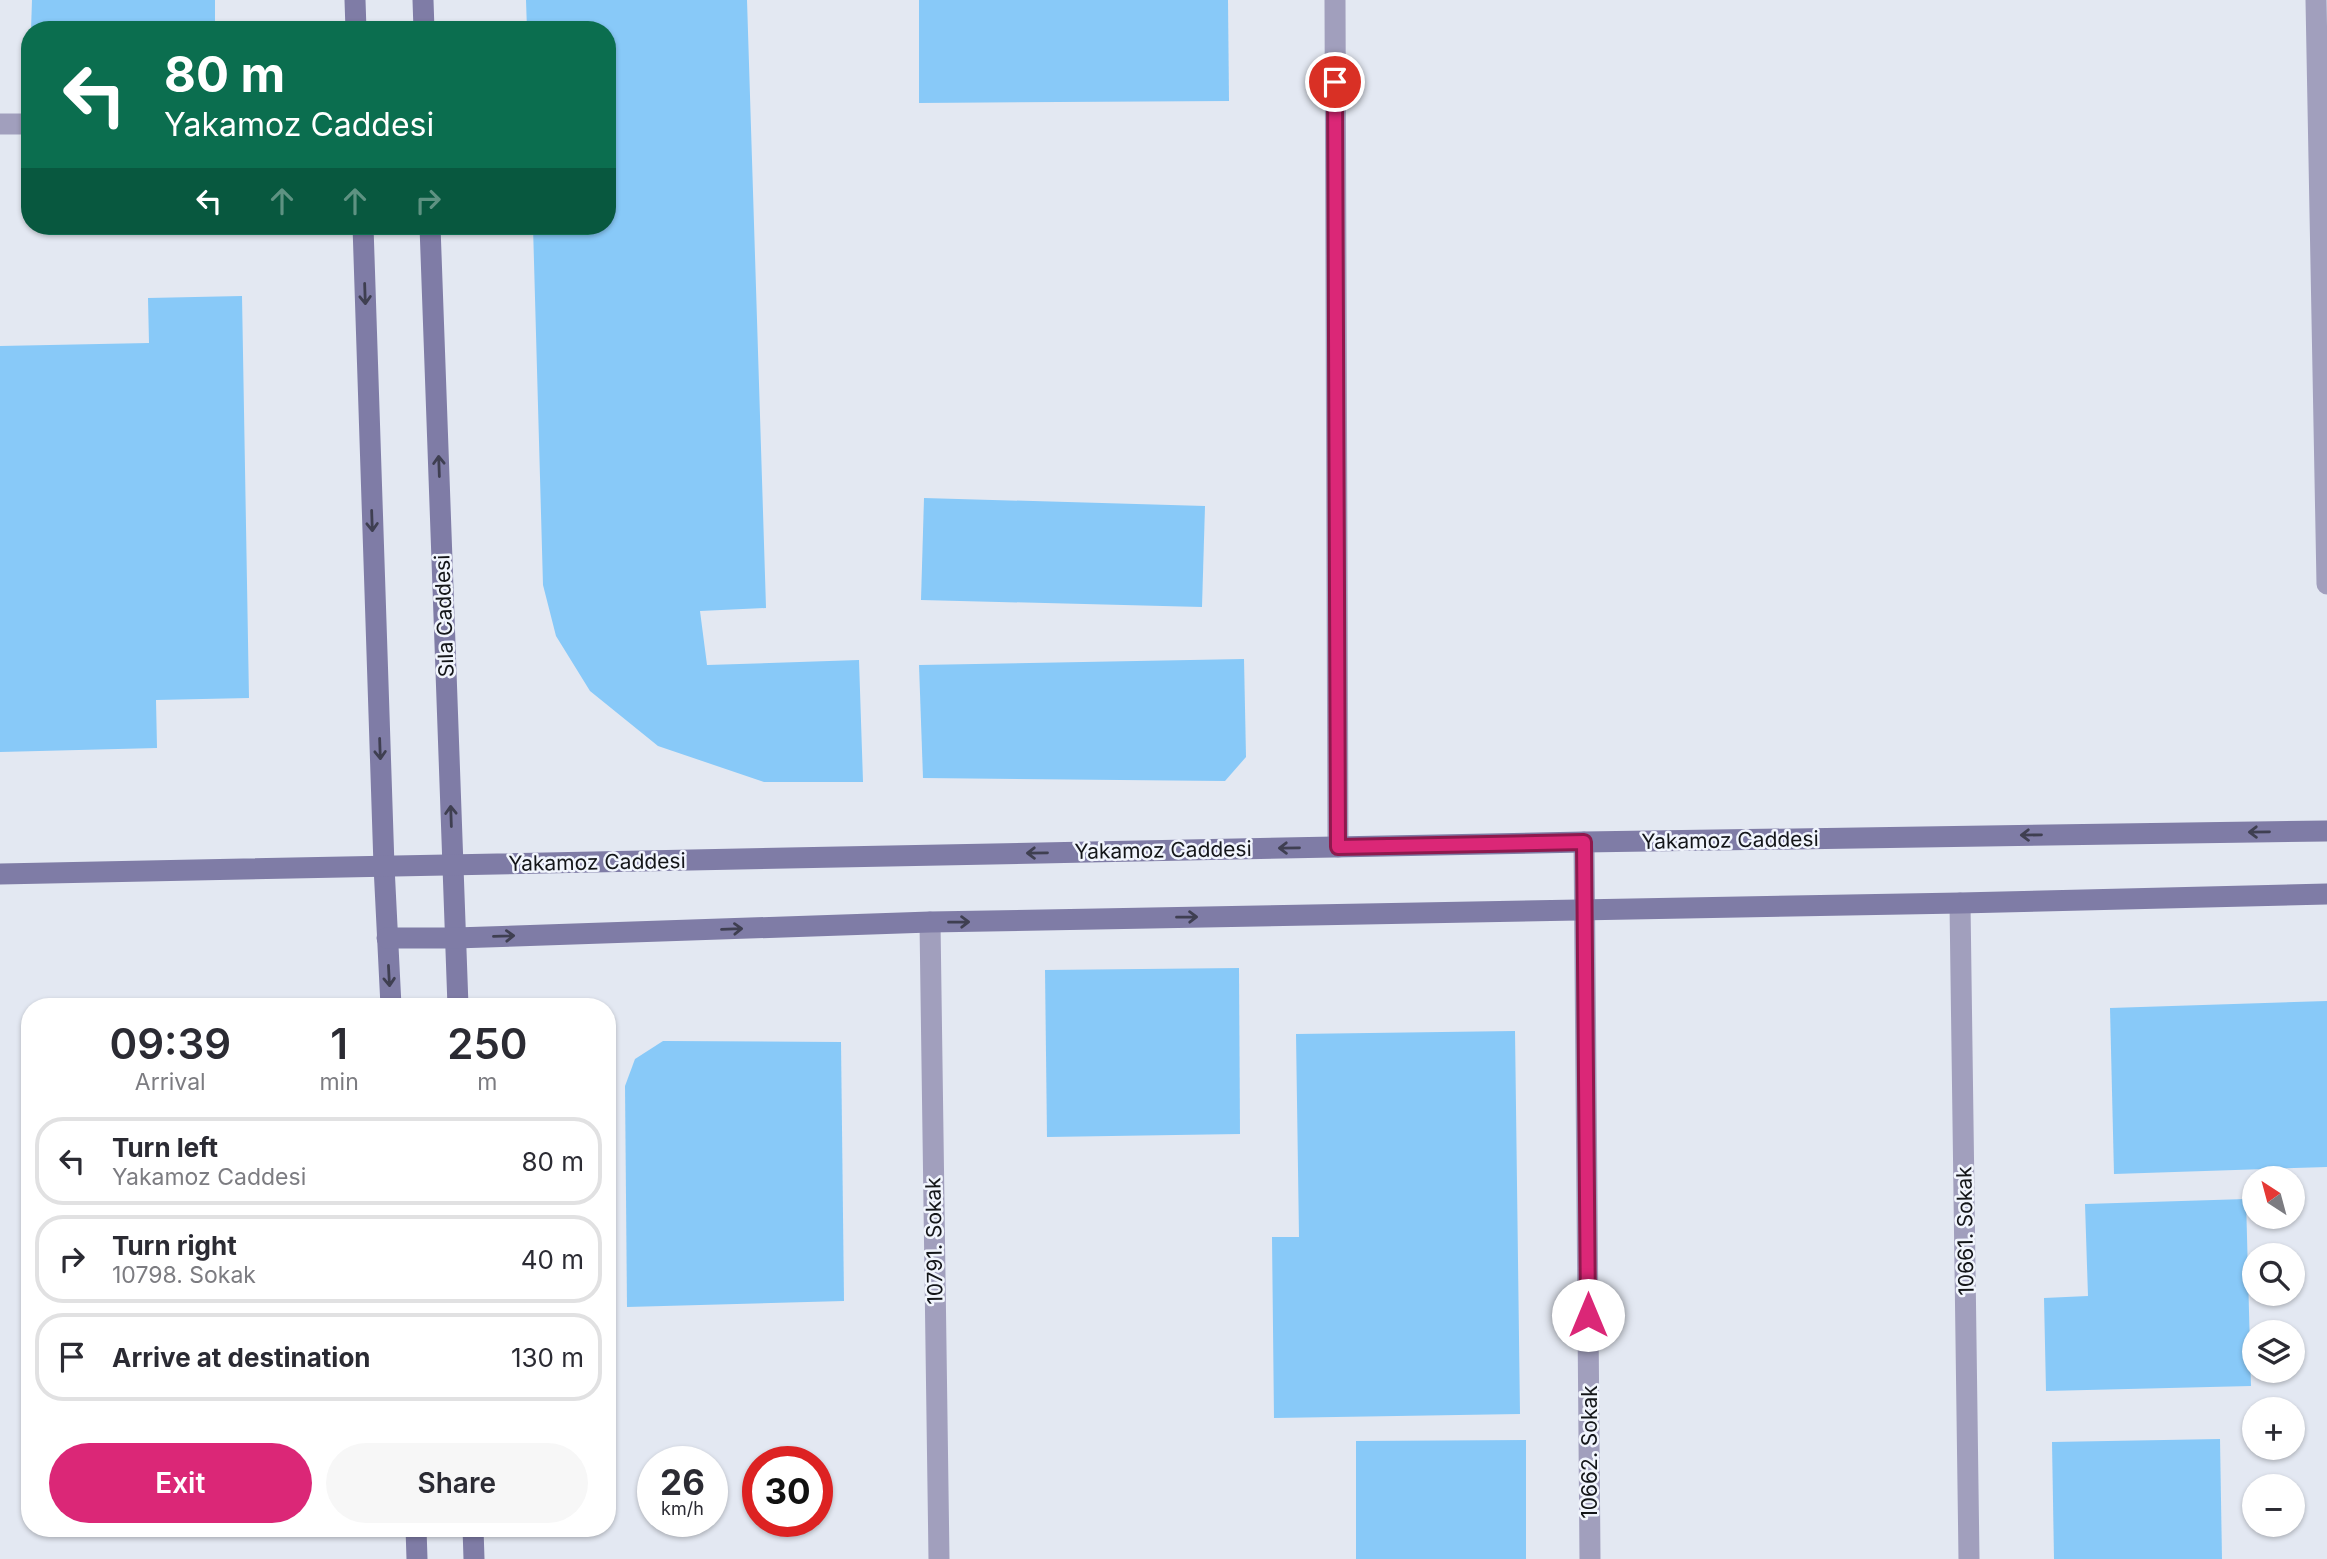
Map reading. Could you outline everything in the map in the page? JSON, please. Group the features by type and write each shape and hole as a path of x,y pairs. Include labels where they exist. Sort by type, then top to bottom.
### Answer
{"street":[{"path":"355,0 356,21"},
{"path":"422,0 423,21"},
{"path":"1335,0 1338,847"},
{"path":"2316,0 2322,33 2327,584"},
{"path":"0,124 21,124"},
{"path":"363,235 391,998"},
{"name":"Sıla Caddesi","path":"430,235 458,998"},
{"name":"Yakamoz Caddesi","path":"0,874 1584,842 2327,831"},
{"name":"10662. Sokak","path":"1584,842 1590,1559"},
{"path":"387,938 930,922 2327,894"},
{"name":"10661. Sokak","path":"1960,903 1969,1559"},
{"name":"10791. Sokak","path":"930,922 939,1559"},
{"path":"416,1537 417,1559"},
{"path":"473,1537 474,1559"}],"building":[{"path":"32,0 215,0 215,21 31,21"},
{"path":"526,0 747,0 766,608 700,611 707,665 859,660 863,782 764,782 658,746 590,691 556,636 543,585 533,235 616,235 616,21 527,21"},
{"path":"919,0 1228,0 1229,101 919,103"},
{"path":"242,296 249,698 156,700 157,748 0,752 0,346 149,343 148,298"},
{"path":"924,498 1205,506 1202,607 921,600"},
{"path":"1244,659 1246,757 1225,781 923,778 919,665"},
{"path":"1239,968 1240,1134 1047,1137 1045,970"},
{"path":"2327,1001 2327,1167 2242,1166 2242,1170 2114,1174 2110,1008"},
{"path":"1515,1031 1520,1414 1274,1418 1272,1237 1299,1237 1296,1034"},
{"path":"663,1041 841,1042 844,1301 627,1307 625,1086 635,1059"},
{"path":"2242,1199 2242,1229 2247,1229 2247,1243 2242,1243 2242,1306 2249,1306 2249,1320 2242,1320 2242,1383 2251,1383 2251,1386 2046,1391 2044,1298 2088,1296 2085,1204"},
{"path":"2220,1439 2222,1559 2054,1559 2052,1442"},
{"path":"1526,1440 1526,1559 1356,1559 1356,1441"}],"route":[{"path":"1335,82 1338,847 1584,842 1588,1315"}]}
